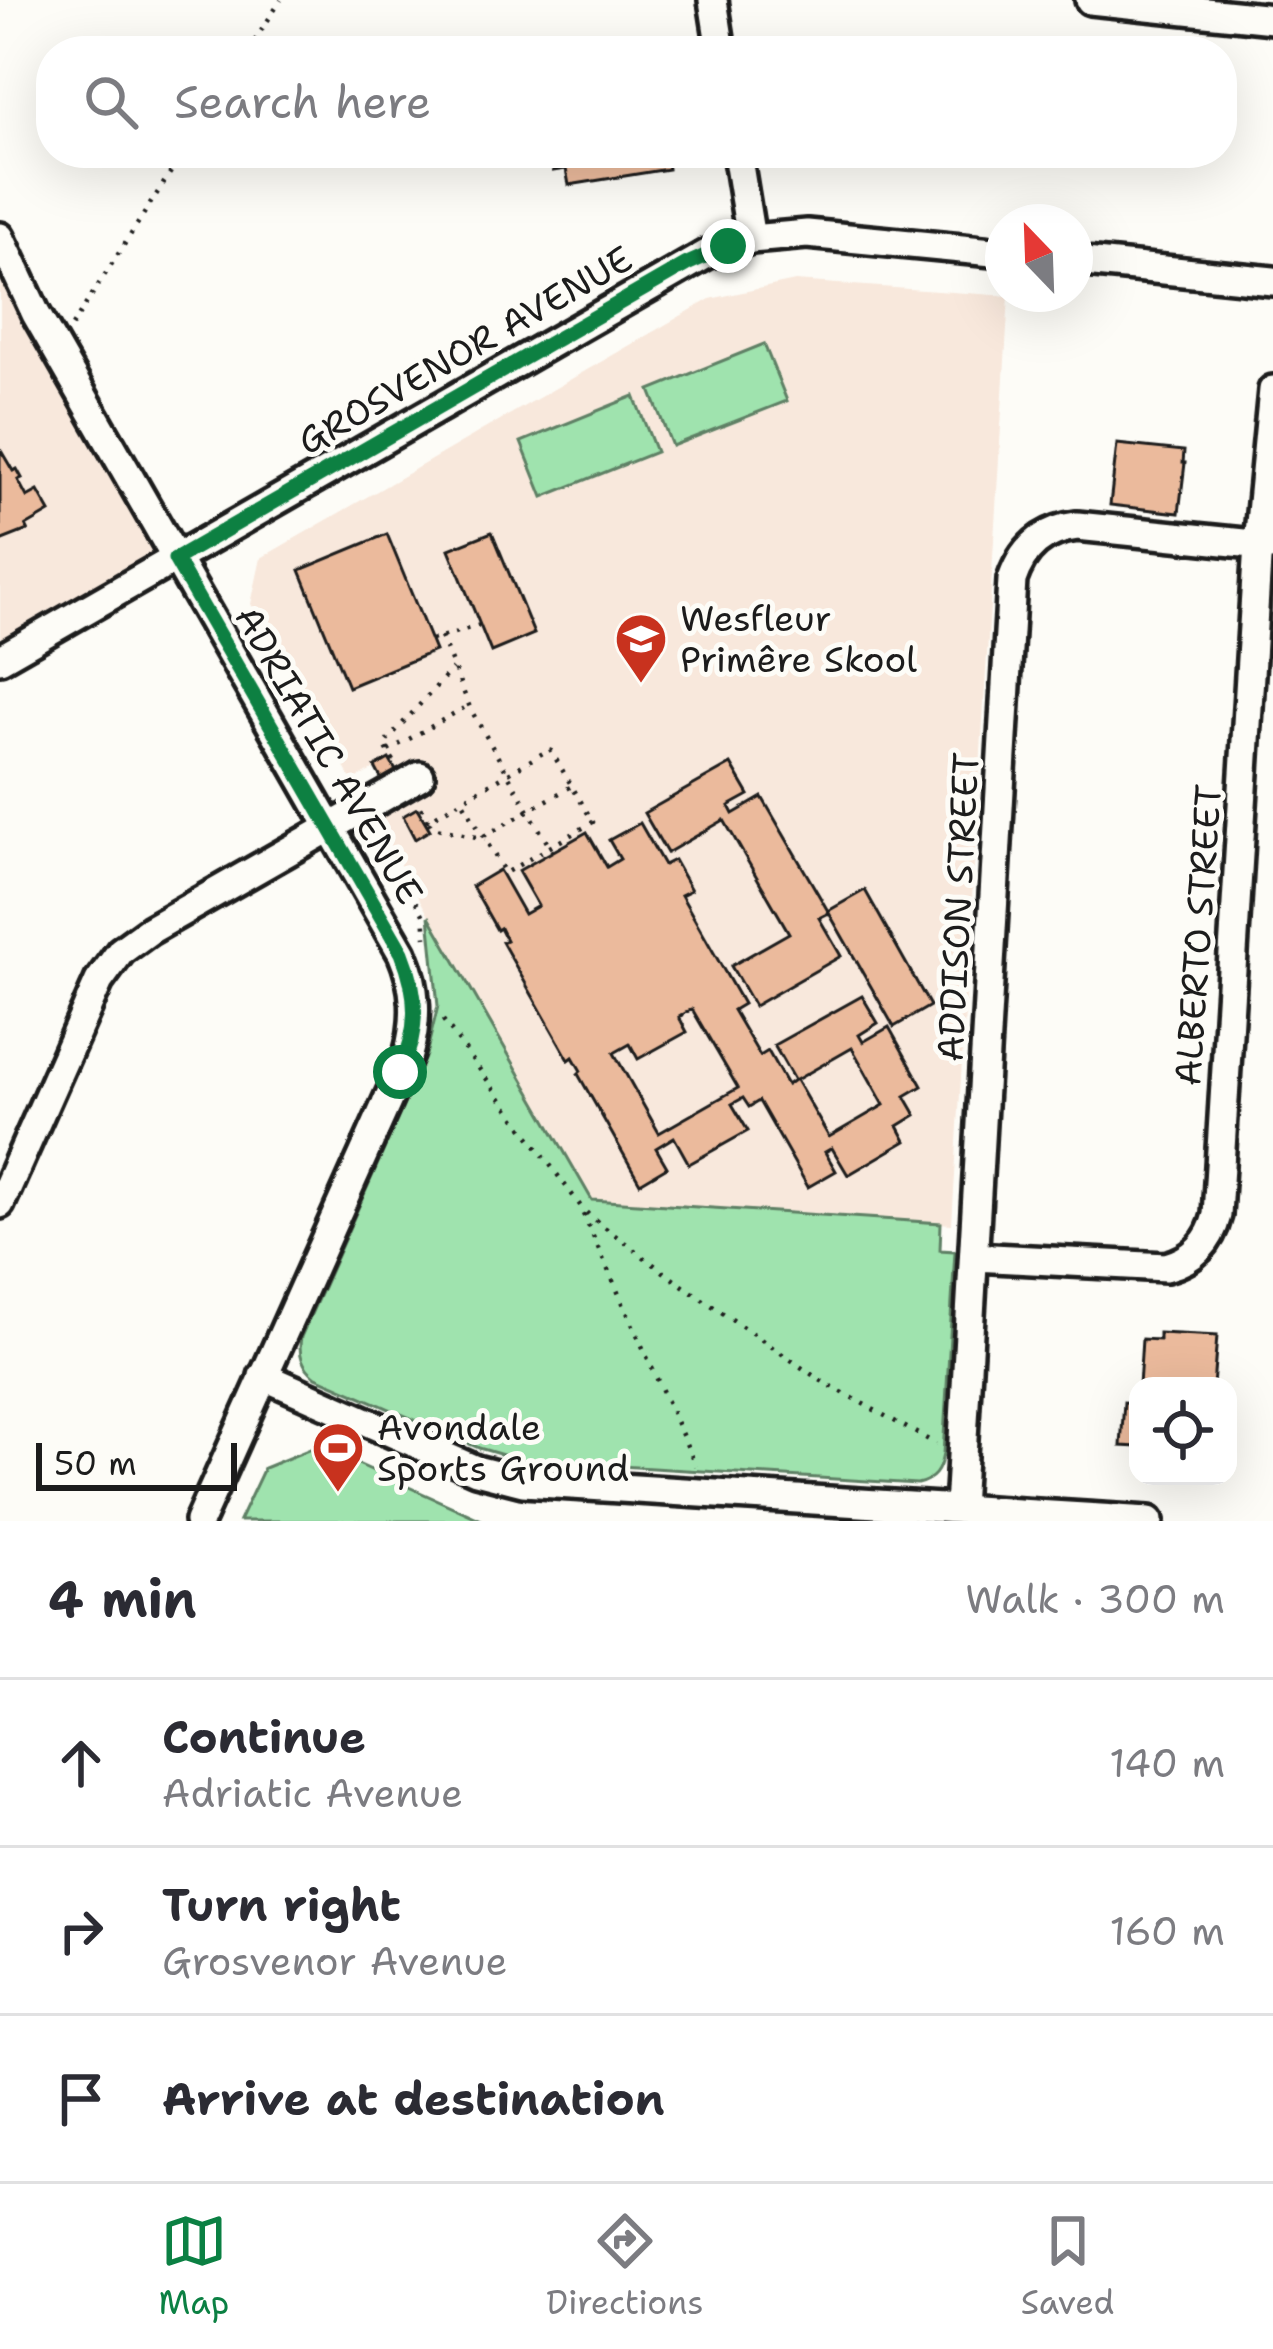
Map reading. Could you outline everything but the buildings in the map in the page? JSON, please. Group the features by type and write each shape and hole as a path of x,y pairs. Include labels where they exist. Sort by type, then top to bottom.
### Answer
{"street":[{"path":"713,0 719,36"},
{"path":"1090,0 1273,19"},
{"path":"739,168 751,239"},
{"name":"GROSVENOR AVENUE","path":"0,659 707,254 751,239 807,234 985,252"},
{"name":"ADRIATIC AVENUE","path":"0,237 56,351 402,953 416,1001 408,1055 200,1521"},
{"path":"1093,263 1273,281"},
{"name":"ALBERTO STREET","path":"974,1257 1166,1267 1199,1250 1214,1228 1273,390"},
{"name":"ADDISON STREET","path":"959,1510 1012,580 1036,541 1077,526 1265,545"},
{"path":"0,1204 99,981 121,952 150,930 413,779"},
{"path":"263,1376 491,1475 540,1484 699,1494 756,1509 959,1510 1149,1521"}],"path":[{"path":"257,36 280,0"},
{"path":"56,351 173,168"},
{"path":"430,640 480,625"},
{"path":"441,637 469,705 551,849"},
{"path":"454,667 385,744 413,779 432,827 485,838 572,786"},
{"path":"388,751 469,705"},
{"path":"428,820 462,800 550,749 592,822 505,873 462,800"},
{"path":"416,1001 441,1017 582,1208 700,1476 699,1494"},
{"path":"582,1208 669,1276 804,1369 963,1456"}],"shaded area":[{"path":"0,240 175,559 0,659"},
{"name":"Wesfleur Primêre Skool","path":"795,281 985,294 985,312 1008,312 952,1224 592,1201 372,816 395,802 376,768 352,781 251,604 261,558 710,299"}],"green space":[{"path":"764,344 787,401 672,446 650,390"},
{"path":"634,396 656,452 543,497 521,442"},
{"path":"429,916 592,1200 941,1223 940,1250 955,1251 943,1454 932,1477 917,1484 520,1460 479,1448 316,1377 307,1368 301,1337 426,1055 438,1006"},
{"name":"Avondale Sports Ground","path":"318,1446 484,1521 239,1521 264,1468"}],"place":[{"name":"Wesfleur Primêre Skool","path":"641,685"},
{"name":"Avondale Sports Ground","path":"338,1494"}],"route":[{"path":"400,1072 416,1020 411,974 402,953 175,559 687,264 728,246"}]}
